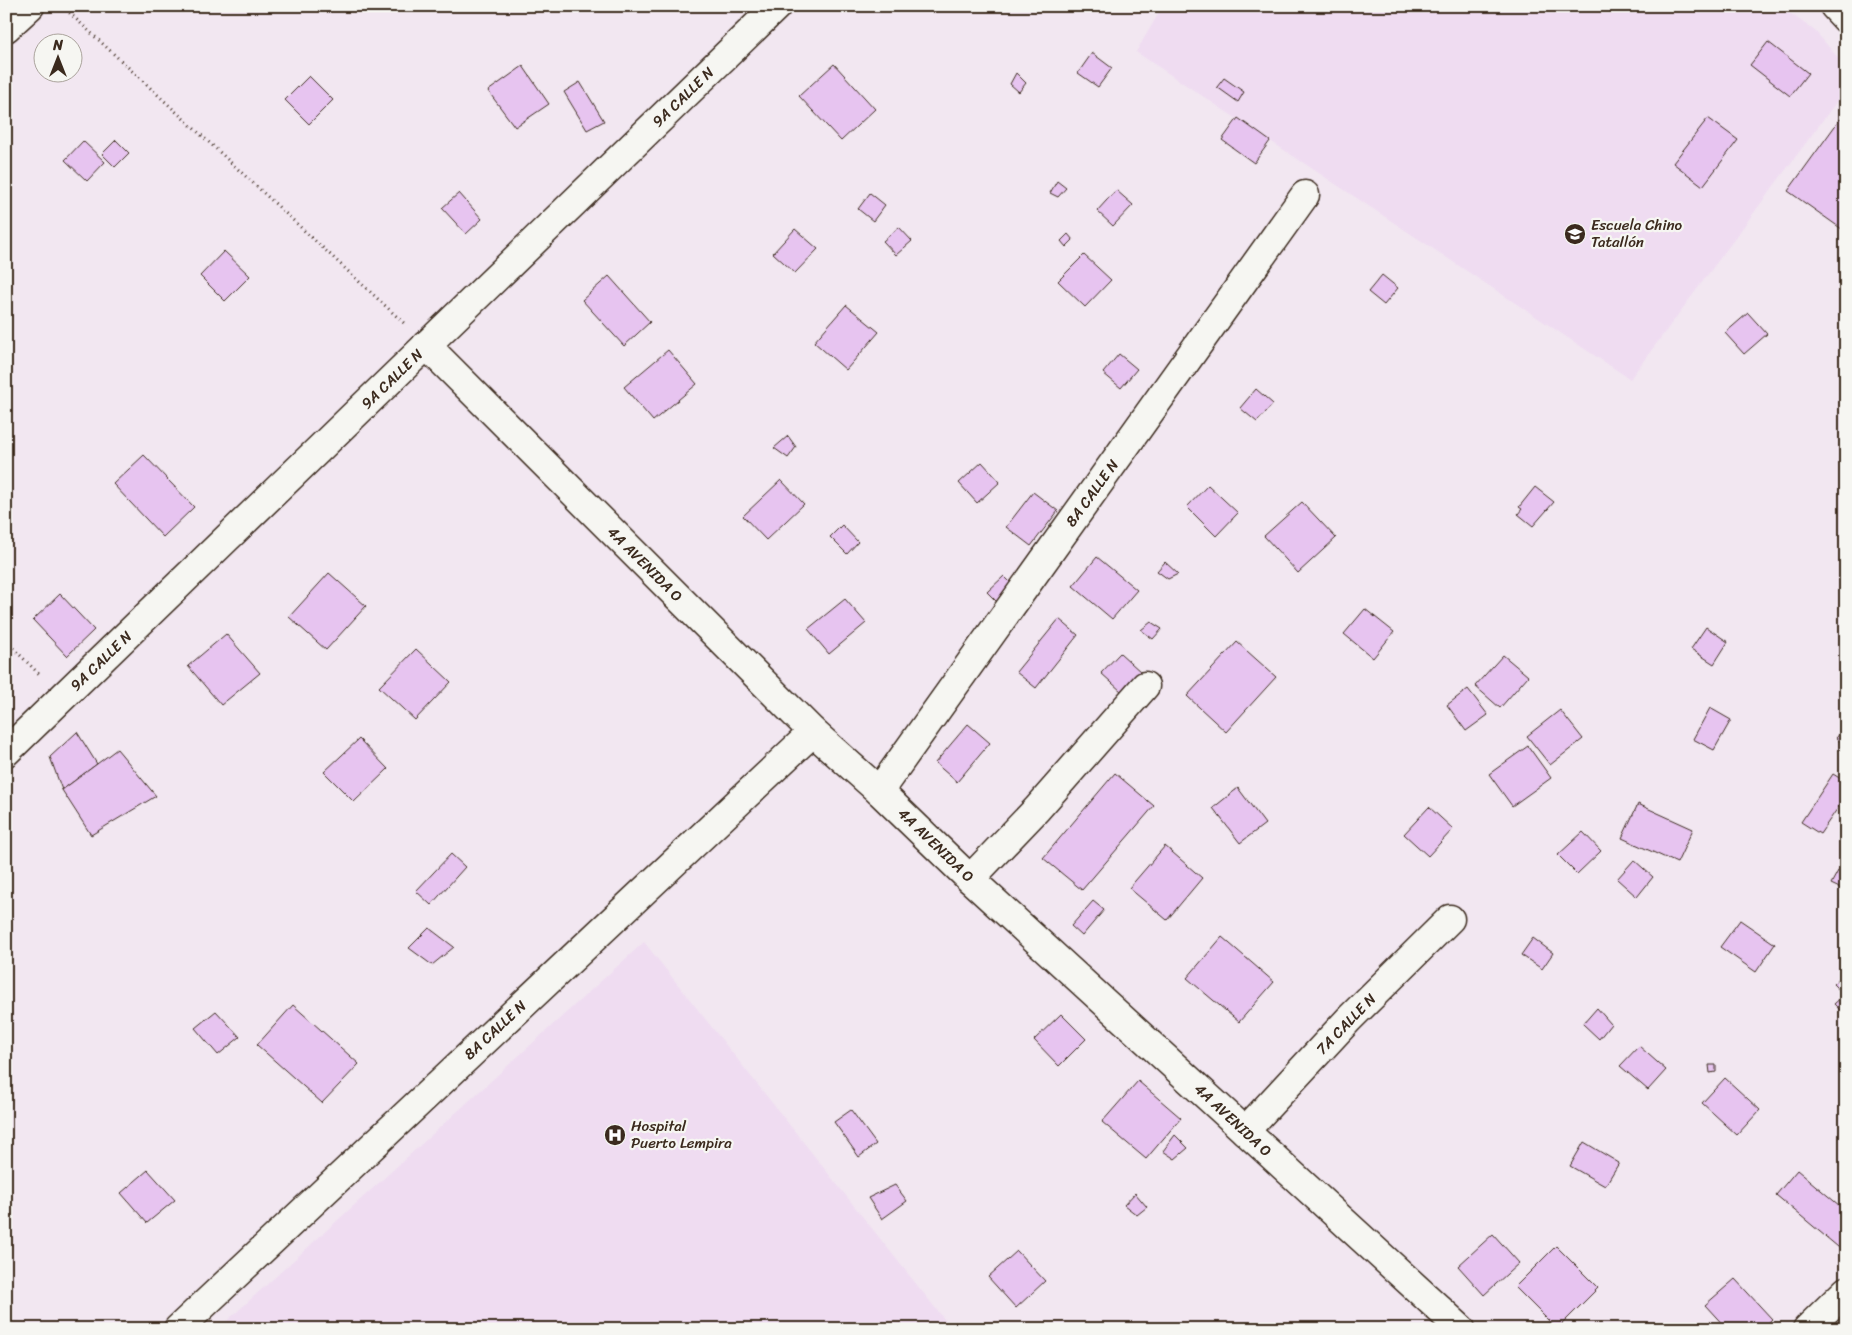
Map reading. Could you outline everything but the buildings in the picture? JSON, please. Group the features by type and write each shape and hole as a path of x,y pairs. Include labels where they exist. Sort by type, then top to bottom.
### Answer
{"street":[{"path":"6,28 30,6"},
{"name":"9A CALLE N","path":"6,752 777,6"},
{"path":"1834,6 1846,19"},
{"name":"8A CALLE N","path":"879,791 1305,195"},
{"name":"4A AVENIDA O","path":"426,345 813,732 879,791 970,879 1461,1329"},
{"path":"970,879 1037,809 1145,686"},
{"name":"8A CALLE N","path":"178,1329 813,732"},
{"name":"7A CALLE N","path":"1246,1131 1349,1019 1450,919"},
{"path":"1807,1329 1846,1291"}],"path":[{"path":"62,6 426,345"},
{"path":"6,641 62,698"}],"shaded area":[{"name":"Escuela Chino Tatallón","path":"1163,6 1780,6 1815,31 1846,67 1846,89 1630,379 1136,52"},
{"name":"Hospital Puerto Lempira","path":"644,942 952,1329 218,1329"}],"place":[{"name":"Escuela Chino Tatallón","path":"1575,234"},
{"name":"Hospital Puerto Lempira","path":"615,1135"}]}
